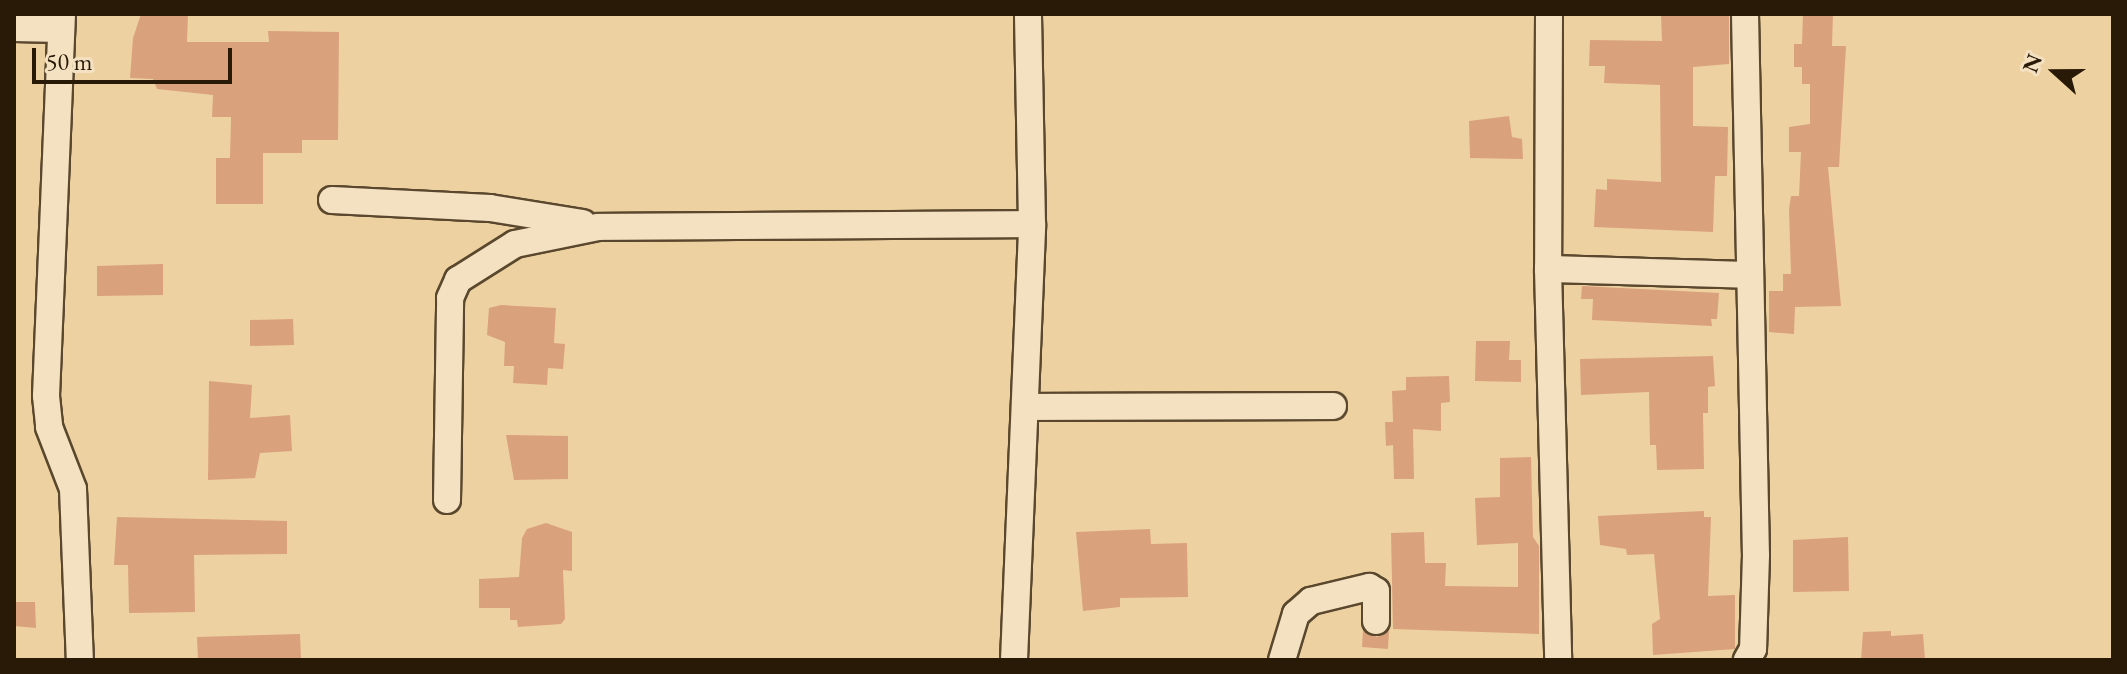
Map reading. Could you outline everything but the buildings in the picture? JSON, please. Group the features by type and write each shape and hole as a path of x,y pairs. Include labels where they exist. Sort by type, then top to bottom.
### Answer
{"street":[{"path":"1014,660 1032,224 1028,14"},
{"path":"1549,14 1548,269 1558,660"},
{"path":"1745,14 1756,555 1753,649 1747,660"},
{"path":"14,28 62,21 46,396 49,427 73,489 80,660"},
{"path":"332,200 490,208 598,227 1032,224"},
{"path":"447,500 446,330 450,298 458,280 515,244 598,227"},
{"path":"1548,269 1750,275"},
{"path":"1025,407 1333,406"},
{"path":"1282,660 1288,631 1311,601 1369,587 1376,591 1376,621"}]}
